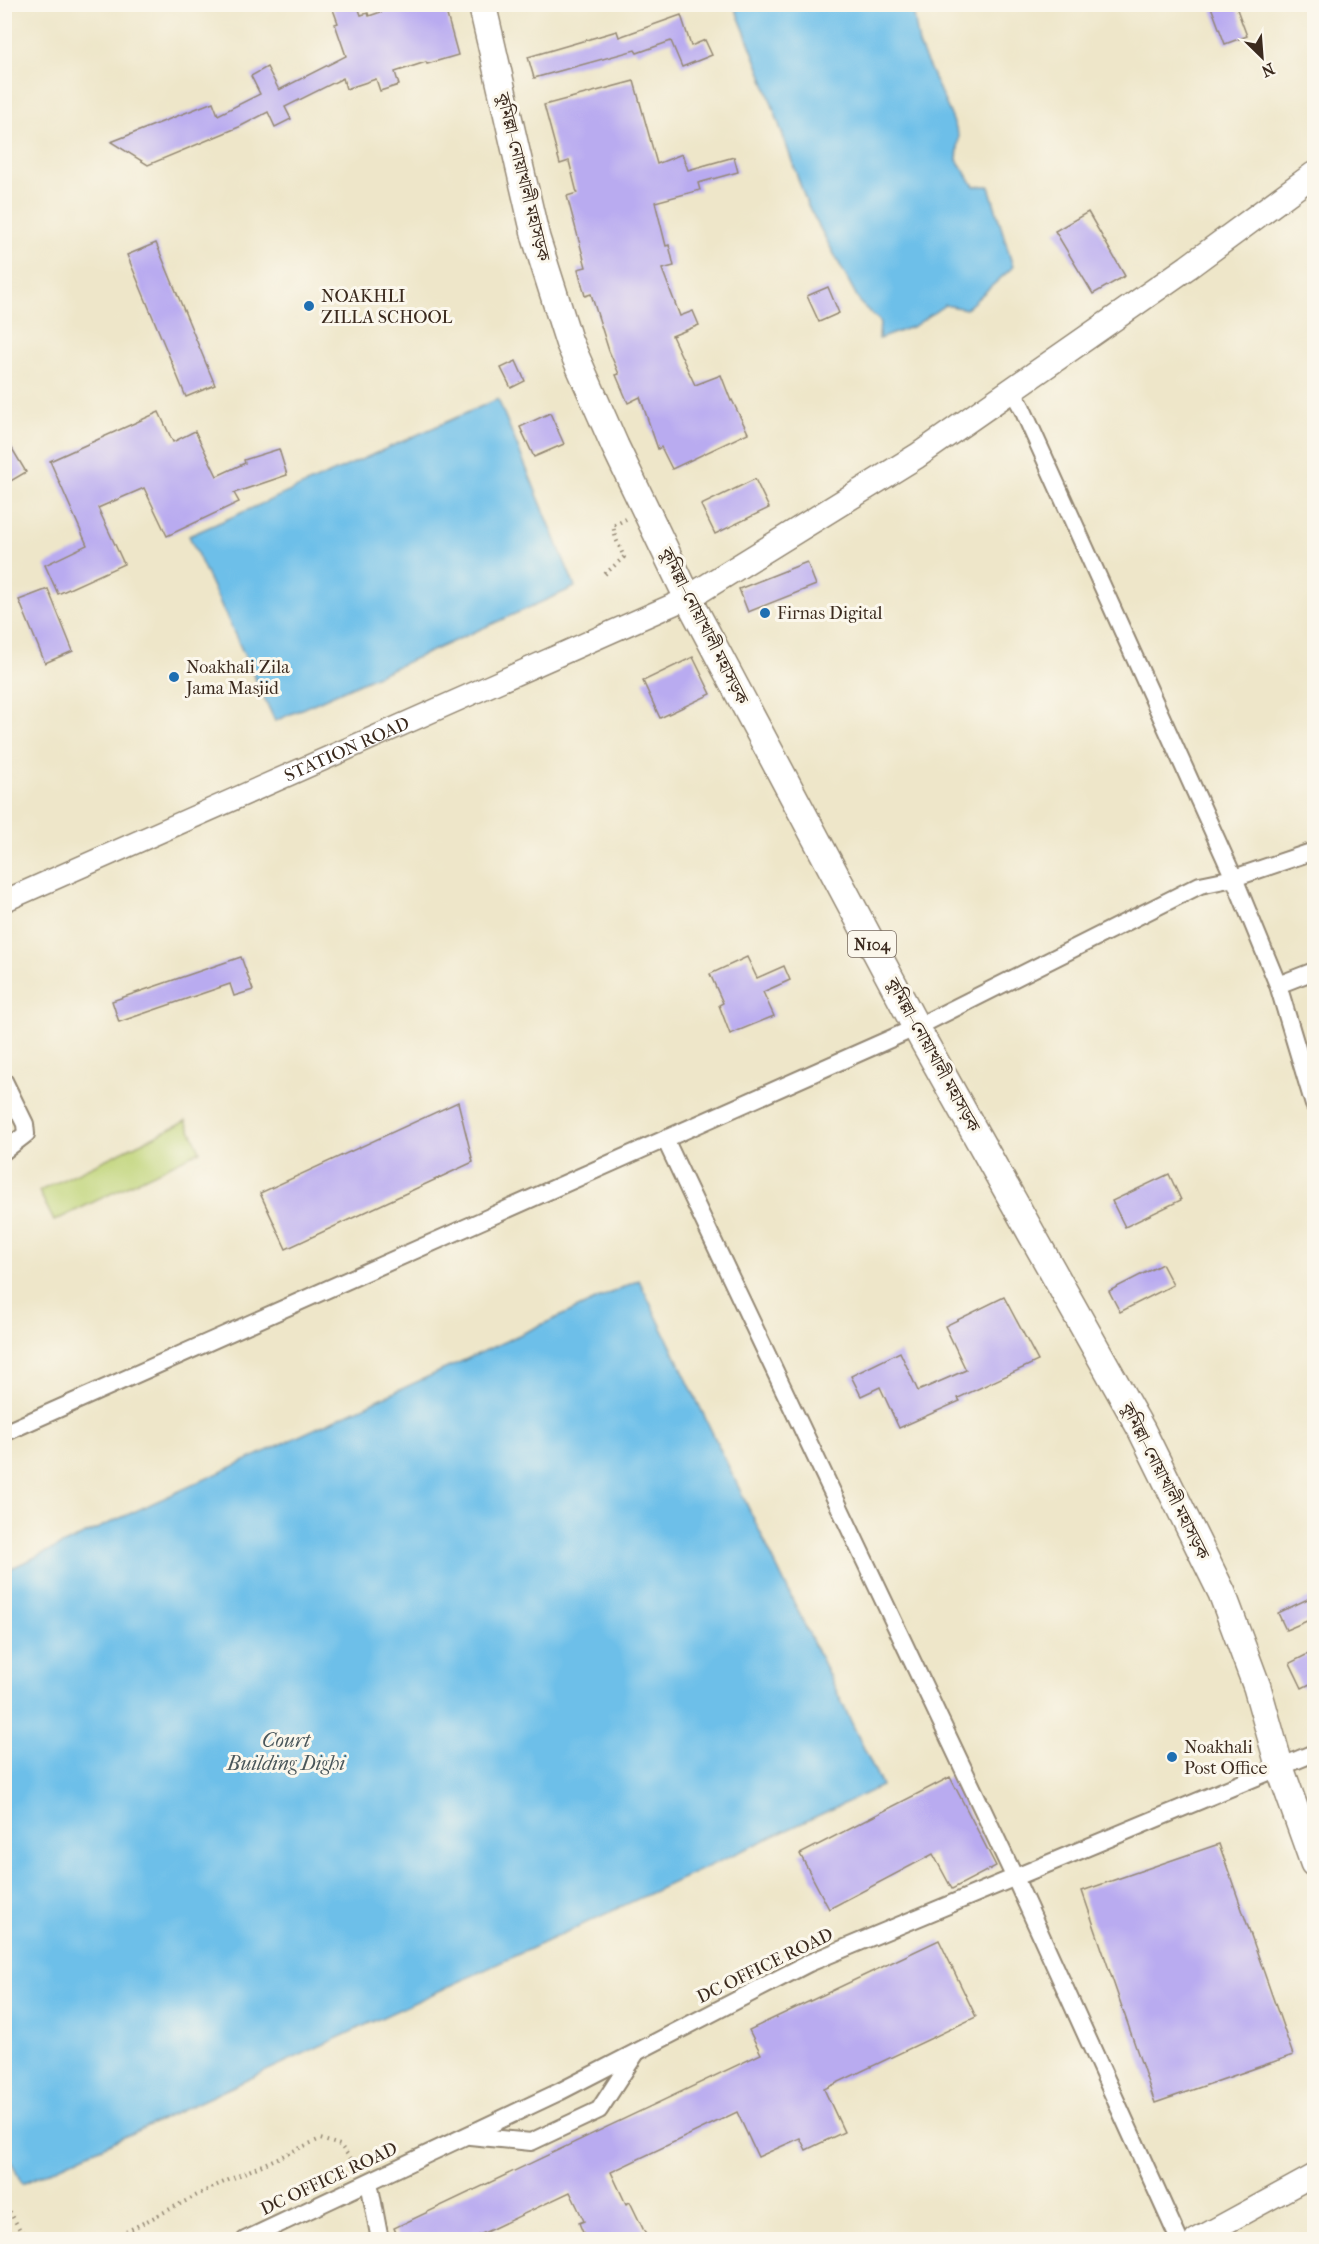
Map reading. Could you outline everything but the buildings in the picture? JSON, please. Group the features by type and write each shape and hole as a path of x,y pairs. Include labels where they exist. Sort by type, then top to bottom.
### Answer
{"highway":[{"name":"কুমিল্লা–নোয়াখালী মহাসড়ক","path":"482,4 536,238 569,342 688,598 917,1027 1141,1429 1217,1583 1257,1687 1280,1768 1314,1863"}],"main road":[{"path":"688,598 917,456 1188,267 1314,174"}],"street":[{"path":"1012,390 1023,408 1234,878 1278,985 1314,1105"},
{"name":"STATION ROAD","path":"4,901 688,598"},
{"path":"4,1433 917,1027 1200,885 1234,878 1314,851"},
{"path":"1278,985 1314,972"},
{"path":"4,1081 25,1124 26,1134 4,1151"},
{"path":"665,1139 1015,1878 1179,2240"},
{"name":"DC OFFICE ROAD","path":"245,2240 559,2092 808,1963 1314,1753"},
{"path":"468,2135 531,2142 599,2110 637,2052"},
{"path":"1195,2240 1314,2175"},
{"path":"369,2182 380,2240"}],"path":[{"path":"605,574 624,557 616,539 614,526 646,511"},
{"path":"110,2240 213,2187 320,2139 340,2145 369,2182"},
{"path":"4,2201 20,2229 31,2240"}],"green space":[{"path":"186,1121 200,1151 54,1221 39,1191"}],"water":[{"path":"734,5 909,5 913,9 919,45 959,136 957,160 974,186 989,186 1013,267 966,309 945,305 914,326 879,339 880,321 861,304 807,204 761,73"},
{"path":"498,399 575,587 275,721 189,536"},
{"name":"Court Building Dighi","path":"639,1280 882,1786 22,2184 4,2147 5,1571"}],"place":[{"name":"NOAKHLI ZILLA SCHOOL","path":"309,306"},
{"name":"Firnas Digital","path":"765,613"},
{"name":"Noakhali Zila Jama Masjid","path":"174,677"},
{"name":"Noakhali Post Office","path":"1172,1757"}]}
